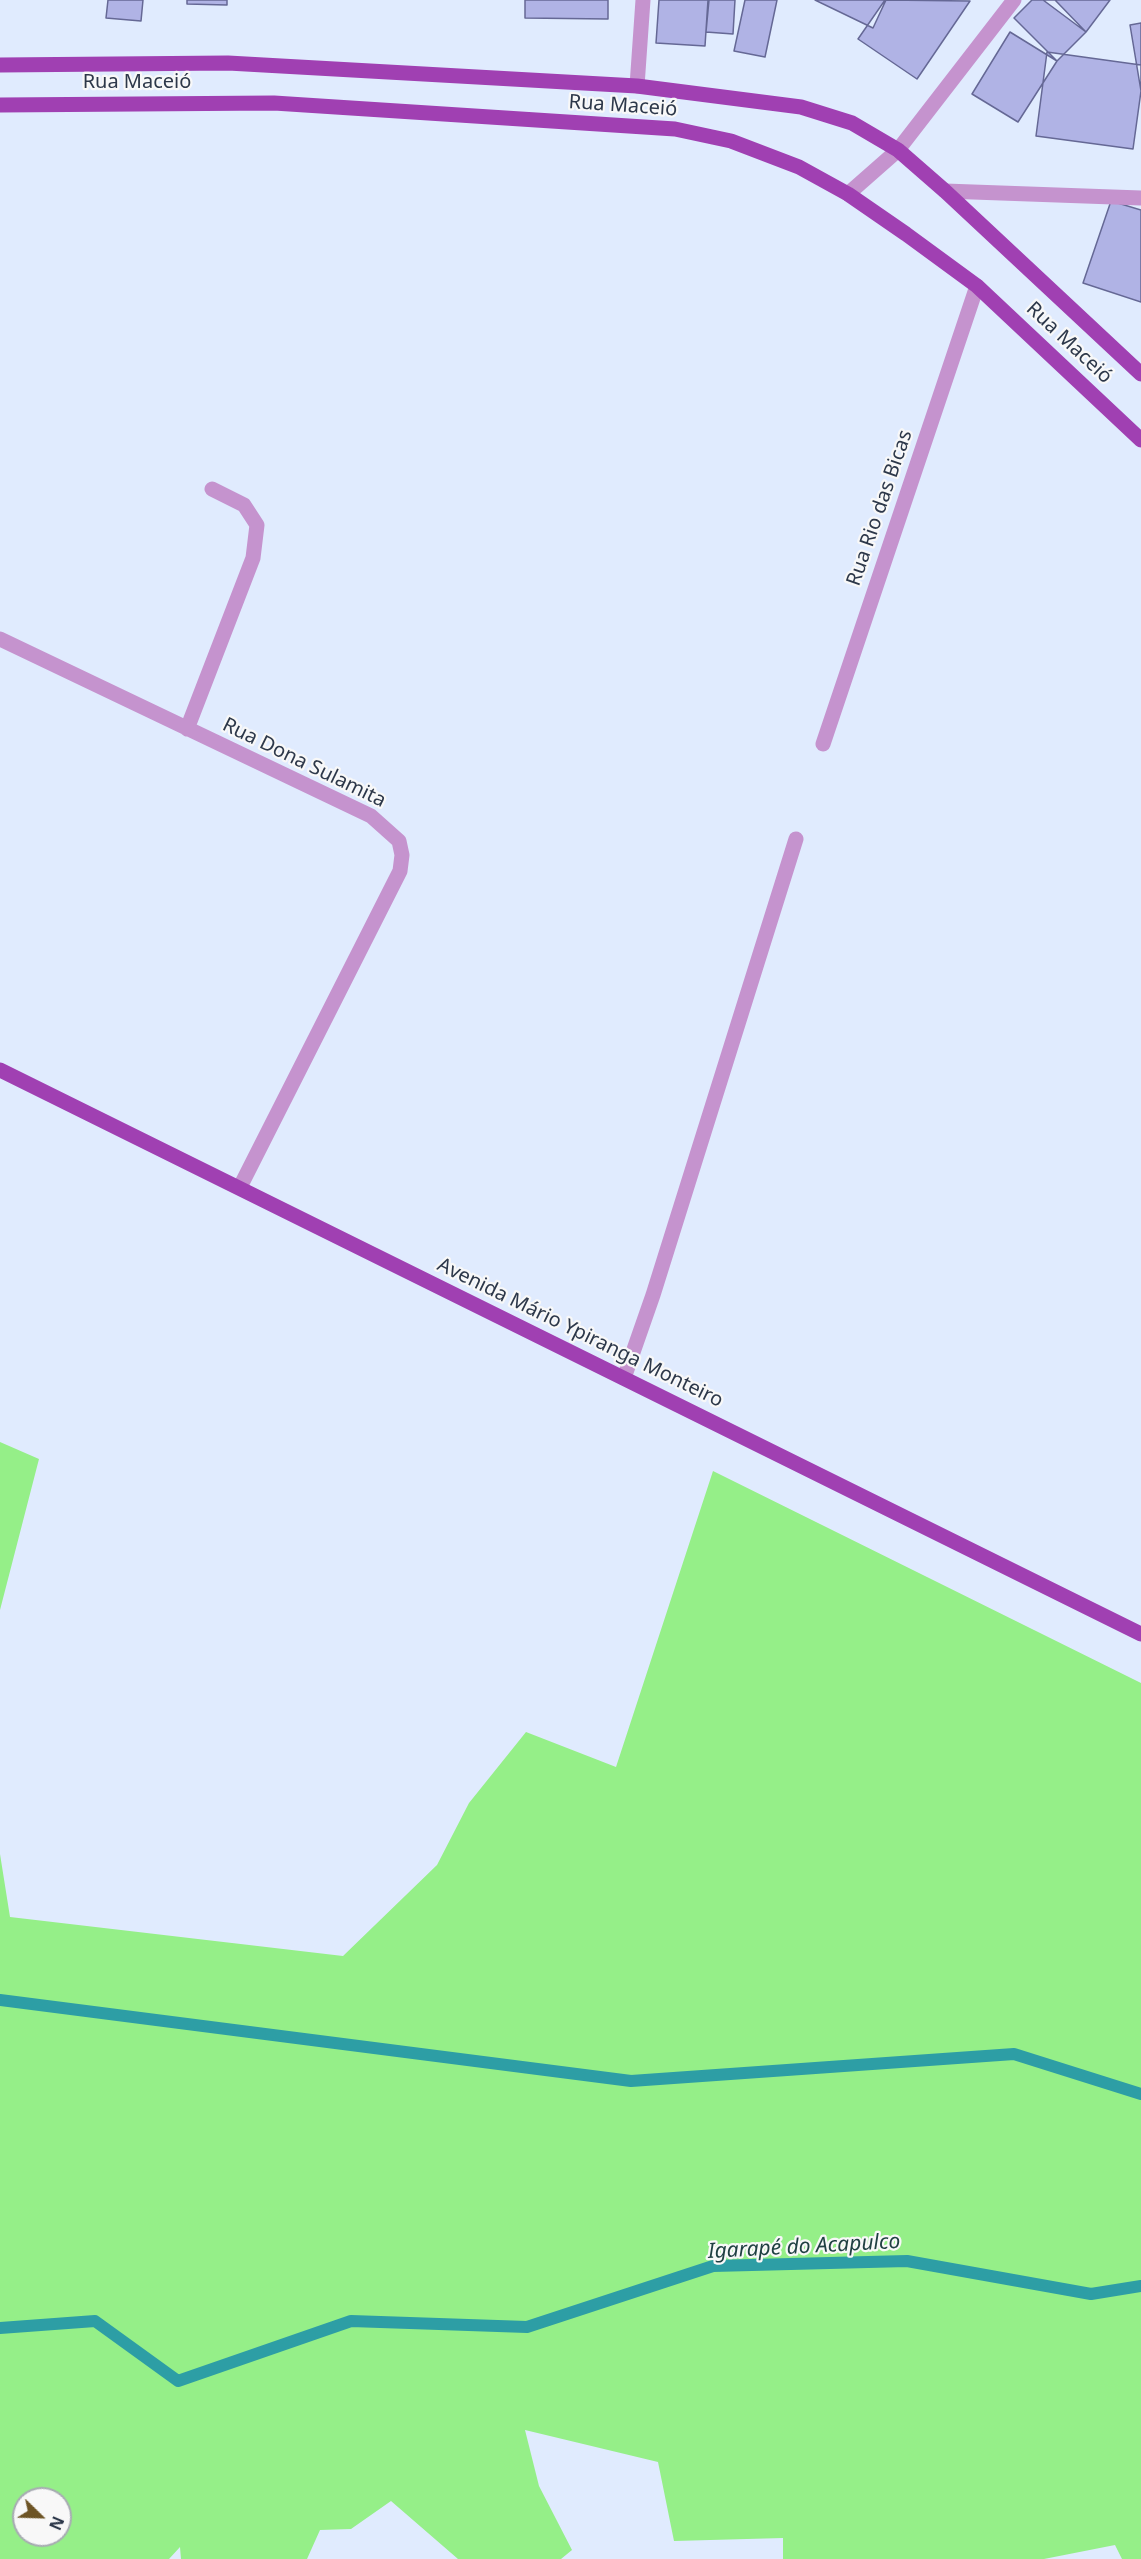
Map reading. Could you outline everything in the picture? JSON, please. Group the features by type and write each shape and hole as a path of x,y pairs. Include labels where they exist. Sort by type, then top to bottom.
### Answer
{"main road":[{"name":"Rua Maceió","path":"0,65 228,63 638,86 801,107 852,123 898,150 1141,374"},
{"name":"Rua Maceió","path":"0,105 274,103 675,129 731,141 799,167 848,194 977,286 1141,440"},
{"name":"Avenida Mário Ypiranga Monteiro","path":"0,1070 1141,1634"}],"street":[{"path":"638,86 643,0"},
{"path":"848,194 898,150 1014,0"},
{"path":"945,191 1141,198"},
{"name":"Rua Rio das Bicas","path":"823,744 977,286"},
{"path":"187,729 253,558 257,525 244,505 212,489"},
{"name":"Rua Dona Sulamita","path":"0,639 371,816 399,841 402,855 400,871 240,1188"},
{"path":"624,1378 653,1295 796,839"}],"green space":[{"path":"0,1442 39,1459 0,1610"},
{"path":"713,1471 1141,1683 1141,2559 1122,2559 1115,2545 1044,2559 783,2559 783,2538 674,2541 658,2462 525,2430 539,2486 572,2550 561,2559 458,2559 391,2501 351,2529 320,2530 307,2559 181,2559 180,2547 169,2559 0,2559 0,1854 10,1917 343,1956 437,1865 469,1803 526,1732 616,1767"}],"building":[{"path":"108,0 143,0 141,21 106,18"},
{"path":"187,0 227,0 227,5 187,4"},
{"path":"525,0 608,0 608,19 525,18"},
{"path":"659,0 708,0 705,46 656,43"},
{"path":"709,0 735,0 733,34 706,32"},
{"path":"745,0 777,0 765,57 734,51"},
{"path":"815,0 886,0 873,28"},
{"path":"885,0 970,1 917,79 858,39"},
{"path":"1032,0 1055,0 1086,32 1057,61 1014,18"},
{"path":"1043,0 1110,0 1086,32"},
{"path":"1141,23 1141,91 1130,25"},
{"path":"1010,32 1057,61 1018,122 972,94"},
{"path":"1047,52 1141,65 1141,91 1133,149 1036,136"},
{"path":"1111,201 1141,210 1141,302 1083,283"}],"waterway":[{"path":"0,2000 631,2081 1014,2054 1141,2094"},
{"name":"Igarapé do Acapulco","path":"0,2328 95,2321 178,2381 351,2321 527,2327 713,2266 907,2261 1091,2294 1141,2286"}]}
